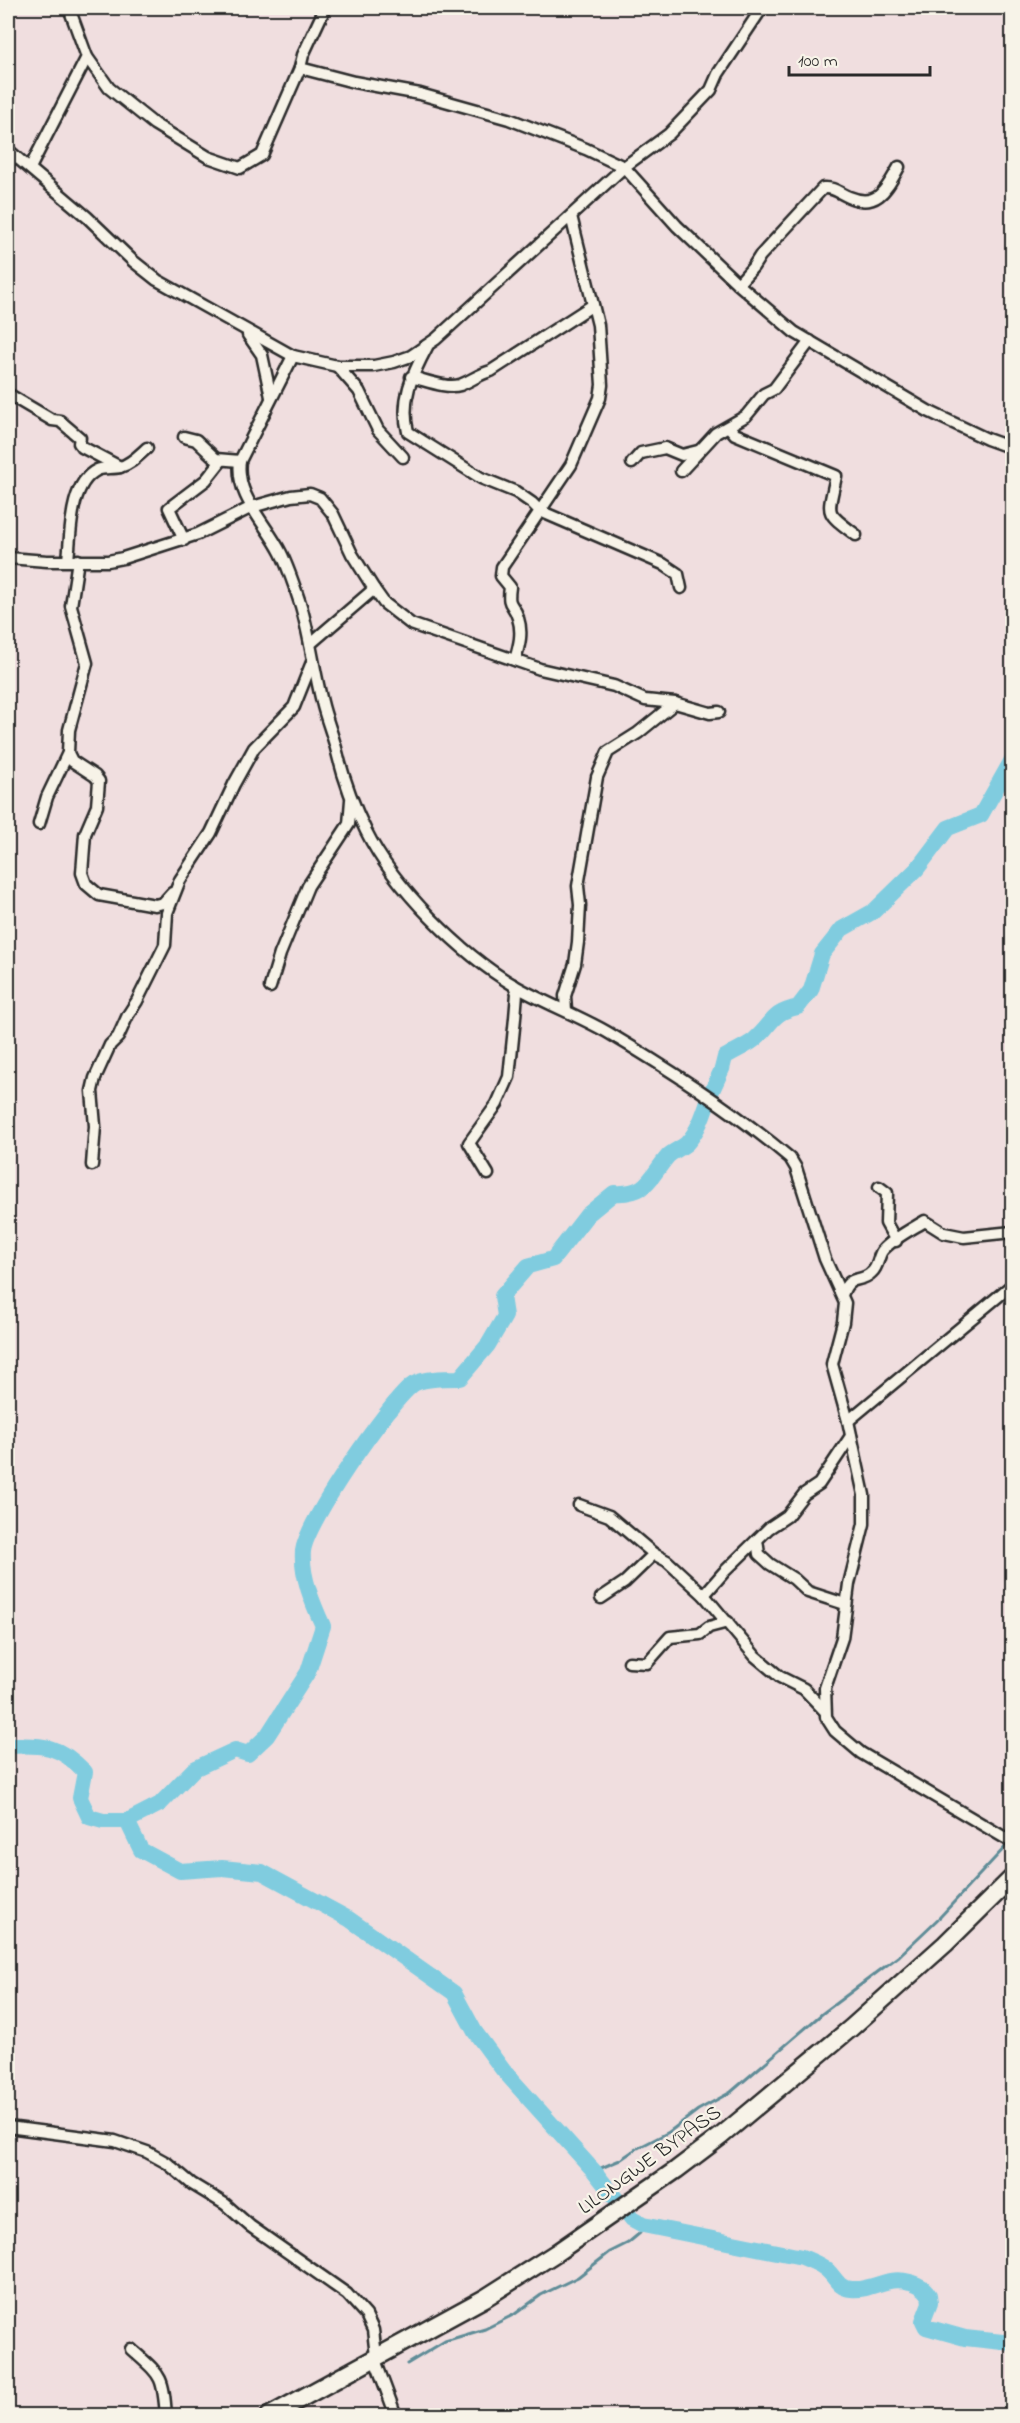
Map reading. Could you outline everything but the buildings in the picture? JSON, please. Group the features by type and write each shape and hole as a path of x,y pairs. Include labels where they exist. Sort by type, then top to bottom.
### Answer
{"main road":[{"name":"LILONGWE BYPASS","path":"269,2415 376,2359 503,2287 635,2199 721,2136 851,2028 945,1944 1012,1878"}],"street":[{"path":"69,8 87,57 109,88 154,124 208,158 240,168 262,155 325,8"},
{"path":"8,150 157,280 293,356 337,366 374,366 411,356 428,345 624,167 669,134 711,90 718,74 762,8"},
{"path":"30,168 87,57"},
{"path":"300,68 354,82 420,94 509,119 586,149 624,167 677,225 738,284 794,332 928,411 987,439 1012,448"},
{"path":"738,284 760,256 823,188 832,187 860,200 873,200 883,194 899,167"},
{"path":"515,660 521,636 518,616 508,601 510,587 501,576 502,567 571,465 600,398 602,385 599,337 571,216"},
{"path":"411,377 453,386 461,384 479,374 491,371 593,305"},
{"path":"241,327 262,355 271,398"},
{"path":"681,471 716,434 746,416 764,394 774,389 810,341"},
{"path":"428,345 411,377 405,398 404,417 408,432 481,478 516,492 540,511 663,564 678,574 681,588"},
{"path":"293,356 240,461 239,478 246,499 281,554 299,602 322,704 351,798 381,857 413,898 453,939 514,985 566,1010 677,1073 790,1158 796,1168 825,1259 845,1303 843,1322 832,1364 848,1421 864,1495 864,1524 845,1604 842,1638 825,1688 824,1710"},
{"path":"337,366 359,391 378,430 403,457"},
{"path":"8,394 23,405 52,420 60,421 80,438 79,443 82,447 120,467"},
{"path":"729,427 735,434 836,476 829,511 832,517 856,535"},
{"path":"184,437 196,440 221,461 240,461"},
{"path":"39,824 47,797 68,753 69,730 87,663 70,606 73,507 83,482 98,470 120,467 147,448"},
{"path":"632,463 640,453 665,448 682,455 698,451"},
{"path":"184,540 169,508 206,480 221,461"},
{"path":"8,558 108,561 123,558 184,540 252,507 291,496 310,494 320,498 333,514 352,554 384,603 411,624 540,669 614,686 645,700 675,703 710,713 719,712"},
{"path":"310,644 374,589"},
{"path":"68,753 72,761 99,781 97,806 85,834 82,873 86,884 99,895 155,905 166,901 211,832 254,748 294,707 313,659"},
{"path":"566,1010 565,996 575,964 578,942 580,905 578,886 597,777 608,752 638,733 675,703"},
{"path":"270,987 280,954 308,886 349,824 351,798"},
{"path":"92,1165 95,1126 92,1091 94,1078 110,1045 118,1037 137,1002 165,945 167,913 180,880"},
{"path":"488,1174 469,1143 497,1104 509,1077 517,993 514,985"},
{"path":"879,1187 888,1193 886,1223 896,1241"},
{"path":"842,1295 845,1285 855,1278 863,1279 873,1271 882,1251 925,1221 944,1233 964,1237 1012,1232"},
{"path":"848,1421 1012,1285"},
{"path":"704,1595 769,1528 787,1516 804,1494 819,1484 851,1436"},
{"path":"579,1505 609,1516 654,1554 667,1561 704,1595 728,1622 739,1639 762,1662 780,1677 804,1689 824,1710 835,1731 861,1754 1010,1840"},
{"path":"757,1540 759,1554 808,1592 845,1604"},
{"path":"601,1598 626,1582 654,1554"},
{"path":"629,1662 647,1663 670,1637 700,1634 709,1627 728,1622"},
{"path":"8,2127 115,2141 158,2157 192,2184 225,2204 258,2232 355,2300 374,2330 376,2359 383,2385 396,2415"},
{"path":"131,2349 158,2373 162,2381 165,2415"}],"waterway":[{"path":"710,1095 725,1057 754,1040 782,1012 798,1007 811,990 822,954 842,929 874,911 917,869 948,828 981,815 1012,760"},
{"path":"8,1746 31,1745 50,1748 59,1751 76,1763 85,1772 80,1798 89,1817 103,1821 127,1821 160,1804 194,1769 235,1750 248,1754 267,1736 308,1672 323,1626 306,1580 303,1551 318,1516 349,1465 384,1416 411,1386 427,1380 460,1378 488,1345 505,1316 502,1296 528,1266 553,1259 587,1215 614,1193 634,1191 647,1184 668,1156 685,1145 691,1138 700,1123 708,1101"},
{"path":"127,1821 141,1850 180,1871 222,1868 262,1872 349,1919 454,1993 475,2032 503,2070 594,2171 632,2219 643,2225 802,2257 823,2267 846,2288 867,2288 894,2280 910,2282 921,2287 929,2295 930,2303 923,2321 926,2327 965,2338 1012,2343"},
{"path":"594,2171 620,2160 669,2132 698,2110 731,2092 823,2013 899,1956 940,1917 1009,1843"},
{"path":"407,2364 445,2341 485,2329 515,2314 541,2295 578,2277 610,2252 628,2243 640,2233 643,2225"}]}
